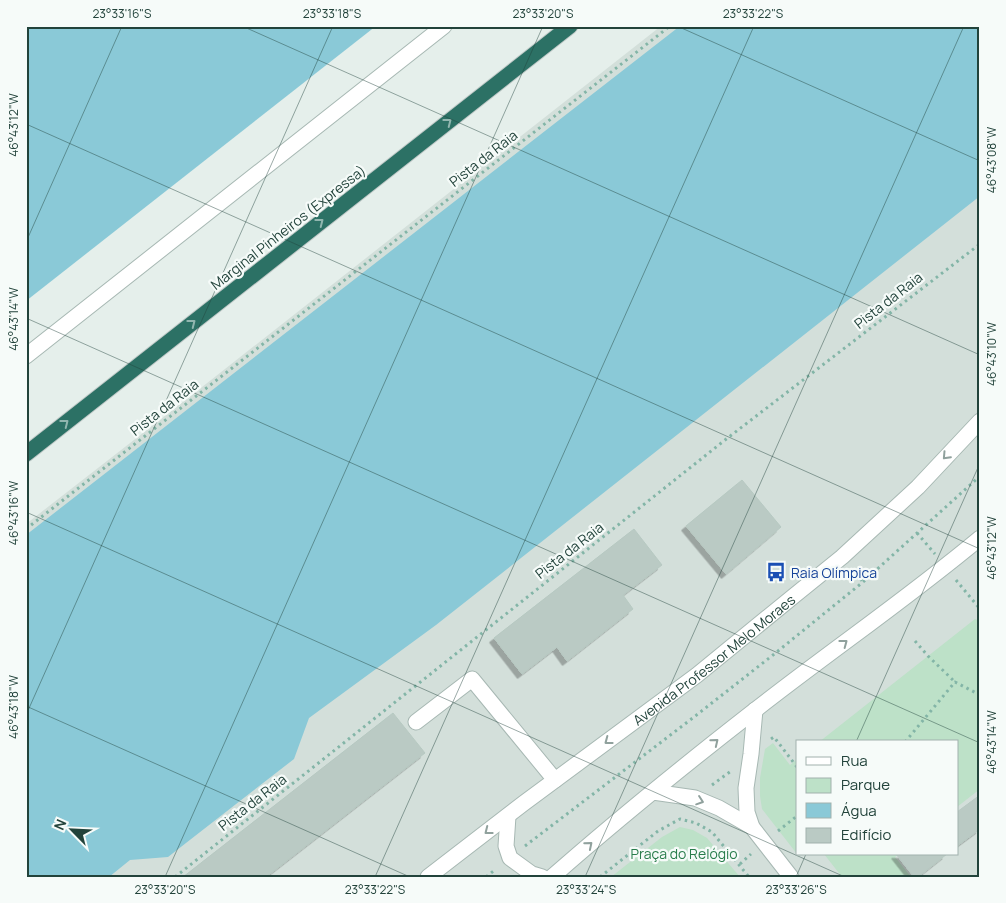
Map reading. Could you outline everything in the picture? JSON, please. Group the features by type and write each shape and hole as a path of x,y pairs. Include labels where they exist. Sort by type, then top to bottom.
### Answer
{"highway":[{"name":"Marginal Pinheiros (Expressa)","path":"26,454 570,26"}],"street":[{"path":"26,356 444,26"},
{"name":"Avenida Professor Melo Moraes","path":"428,877 697,675 842,557 918,487 980,421"},
{"path":"552,877 754,710 945,567 980,538"},
{"path":"416,722 472,679 555,780"},
{"path":"754,710 751,754 746,788 747,812 752,827 791,877"},
{"path":"653,792 695,798 719,808 752,827"},
{"path":"508,816 506,846 510,858 532,874 542,877"}],"path":[{"name":"Pista da Raia","path":"26,529 670,26"},
{"name":"Pista da Raia","path":"175,877 717,446 980,244"},
{"path":"486,877 694,717 863,582 980,476"},
{"path":"917,533 980,608"},
{"path":"915,641 955,682 980,695"},
{"path":"907,740 955,682"},
{"path":"768,741 774,737 796,766"},
{"path":"695,798 732,770"},
{"path":"778,832 796,817"},
{"path":"600,877 658,831 680,819 696,823 712,832 749,877"},
{"path":"740,864 751,854"}],"shaded area":[{"path":"661,26 980,26 980,877 26,877 26,524"}],"green space":[{"path":"975,619 980,621 980,789 958,806 958,740 822,740"},
{"path":"773,743 790,765 796,760 796,853 762,809 760,778 765,749"},
{"name":"Praça do Relógio","path":"680,827 693,830 707,838 740,877 611,877 662,837"},
{"path":"826,856 896,856 895,857 911,877 842,877"}],"water":[{"path":"26,26 376,26 26,301"},
{"path":"680,26 980,26 980,196 436,625 309,718 294,759 168,857 130,860 109,877 26,877 26,535"}],"building":[{"path":"742,480 781,527 726,574 686,526"},
{"path":"634,529 662,565 623,595 633,609 567,661 557,647 522,674 494,638"},
{"path":"393,713 425,753 266,877 183,877"},
{"path":"980,795 980,829 958,845 958,811"},
{"path":"898,856 944,856 918,877 914,877"}],"place":[{"name":"Raia Olímpica","path":"776,572"}]}
